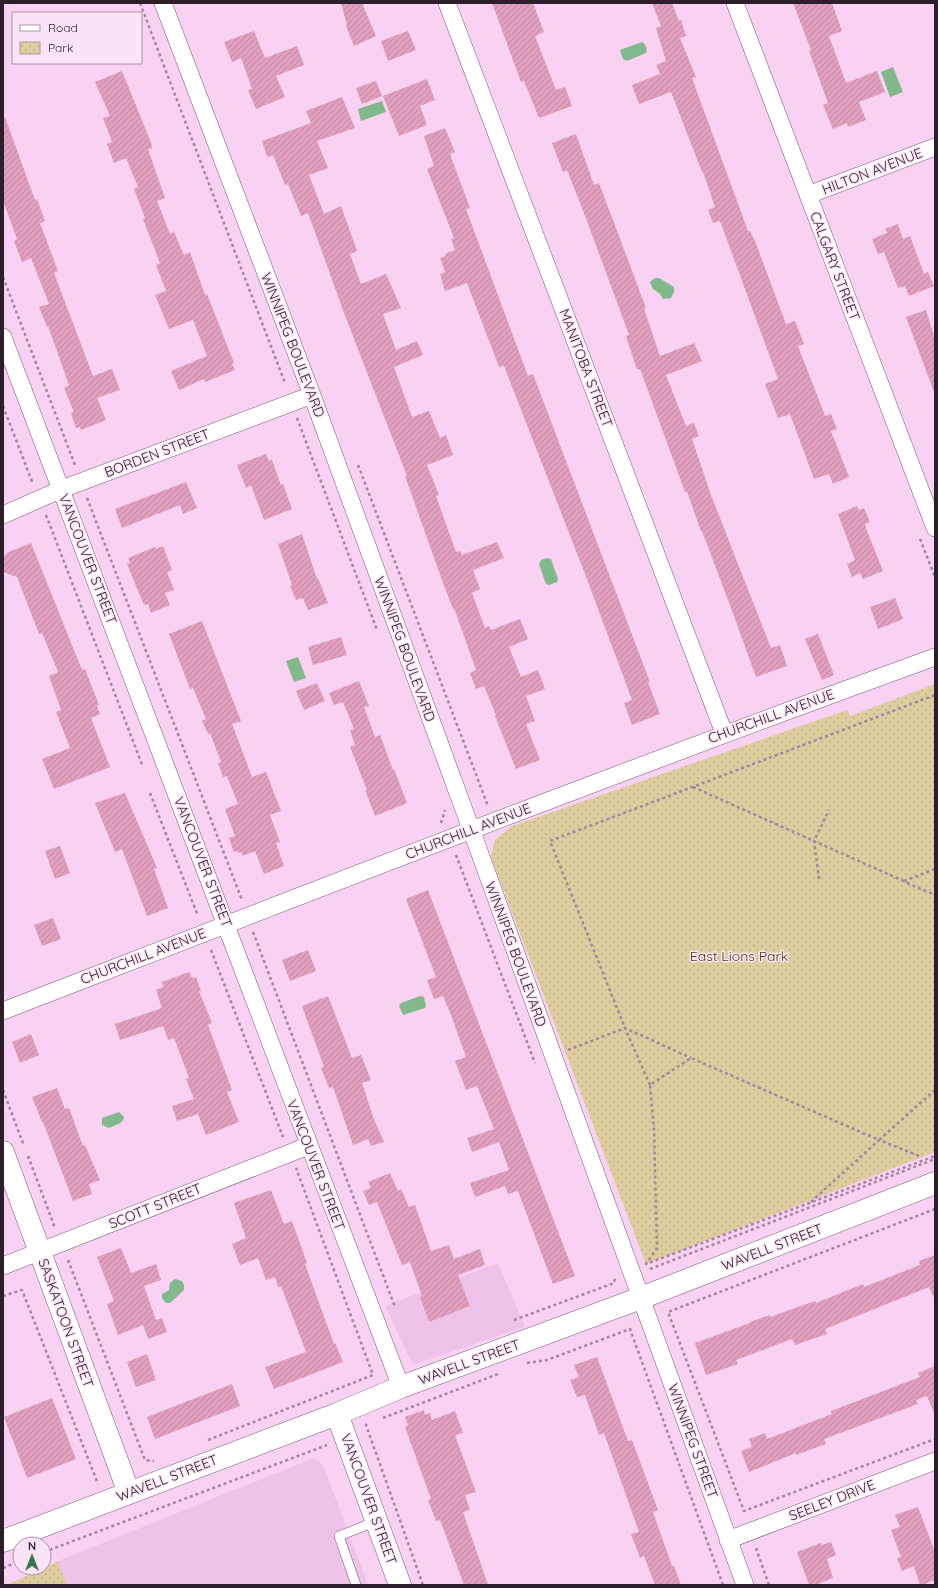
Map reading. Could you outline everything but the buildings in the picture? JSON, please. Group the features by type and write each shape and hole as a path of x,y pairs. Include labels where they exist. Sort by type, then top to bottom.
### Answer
{"street":[{"name":"WINNIPEG BOULEVARD","path":"163,3 312,394 641,1298"},
{"name":"MANITOBA STREET","path":"447,3 724,733"},
{"name":"CALGARY STREET","path":"735,3 935,528"},
{"name":"HILTON AVENUE","path":"808,195 935,147"},
{"name":"VANCOUVER STREET","path":"3,337 62,489 308,1146 401,1388"},
{"name":"BORDEN STREET","path":"3,515 62,489 312,394"},
{"name":"CHURCHILL AVENUE","path":"3,1011 471,829 724,733 935,657"},
{"name":"SCOTT STREET","path":"3,1266 308,1146"},
{"name":"SASKATOON STREET","path":"3,1152 129,1493"},
{"name":"WAVELL STREET","path":"3,1541 337,1414 401,1388 641,1298 935,1183"},
{"name":"WINNIPEG STREET","path":"641,1298 745,1585"},
{"name":"VANCOUVER STREET","path":"337,1414 400,1585"},
{"name":"SEELEY DRIVE","path":"728,1540 935,1461"}],"lane":[{"path":"356,1585 339,1536 376,1521"}],"path":[{"path":"140,3 285,383"},
{"path":"3,277 77,470"},
{"path":"3,406 33,484"},
{"path":"294,412 378,632"},
{"path":"86,498 244,906"},
{"path":"44,512 143,766"},
{"path":"935,695 550,841 625,1028 650,1086 654,1129 657,1248 646,1264 935,1158"},
{"path":"693,786 935,895"},
{"path":"150,793 200,922"},
{"path":"441,822 445,808"},
{"path":"819,879 814,841 829,810"},
{"path":"454,848 536,1065"},
{"path":"903,881 935,869"},
{"path":"252,928 395,1307"},
{"path":"209,946 283,1138"},
{"path":"554,1056 625,1028 879,1140 922,1157"},
{"path":"650,1086 691,1058"},
{"path":"3,1090 25,1148"},
{"path":"809,1203 935,1090"},
{"path":"27,1155 57,1234"},
{"path":"650,1269 935,1158"},
{"path":"203,1442 373,1375 295,1165"},
{"path":"935,1209 668,1312 744,1511 935,1438"},
{"path":"65,1254 145,1460 152,1461 160,1458"},
{"path":"514,1320 614,1283 615,1274"},
{"path":"3,1296 22,1290 98,1485 91,1488"},
{"path":"521,1366 528,1363 547,1360 630,1329 723,1585"},
{"path":"381,1419 498,1374"},
{"path":"373,1422 366,1425 424,1585"},
{"path":"52,1549 327,1445 330,1452"},
{"path":"755,1546 769,1585"}],"shaded area":[{"path":"642,42 646,47 646,53 627,61 623,59 620,50"},
{"path":"893,67 903,92 890,97 881,72"},
{"path":"382,101 386,112 361,121 358,109"},
{"path":"655,278 659,278 674,287 674,292 671,298 663,299 660,294 653,289 650,282"},
{"path":"547,558 551,559 558,579 557,582 549,585 546,584 539,564 541,560"},
{"path":"298,657 306,678 294,682 286,661"},
{"path":"420,996 424,997 425,1008 403,1015 399,1006 401,1003"},
{"path":"119,1112 124,1117 120,1123 109,1128 102,1125 102,1118"},
{"path":"498,1263 525,1327 413,1365 385,1306"},
{"path":"175,1279 182,1281 184,1290 170,1303 166,1303 162,1298 162,1294 169,1290 170,1283"},
{"path":"314,1458 323,1465 368,1585 67,1585 58,1561"}],"green space":[{"name":"East Lions Park","path":"935,684 935,1152 646,1264 491,857 495,840 512,826 847,710 850,716"},
{"path":"58,1561 67,1585 7,1585 26,1576 52,1576 52,1564"}]}
